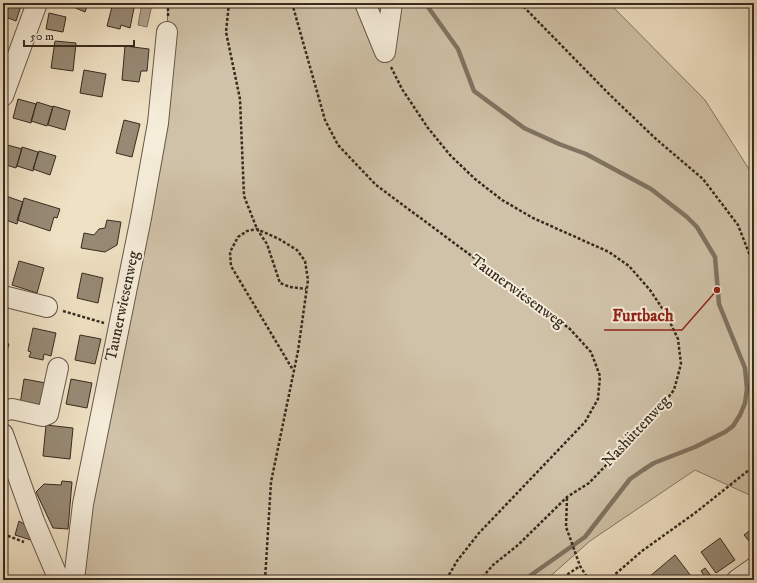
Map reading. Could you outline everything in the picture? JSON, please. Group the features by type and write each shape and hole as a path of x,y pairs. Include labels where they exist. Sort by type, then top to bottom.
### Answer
{"street":[{"path":"3,96 37,3"},
{"path":"364,3 385,52"},
{"path":"385,52 392,3"},
{"name":"Taunerwiesenweg","path":"74,580 83,504 141,218 158,123 166,32"},
{"path":"3,296 48,307"},
{"path":"3,411 12,409 43,416 48,414 58,368"},
{"path":"3,434 34,521 59,580"},
{"path":"737,580 754,568"}],"path":[{"path":"229,3 226,32 240,99 244,196 257,229 268,244 280,283 290,287 306,289"},
{"name":"Taunerwiesenweg","path":"292,3 324,120 338,145 376,185 570,329 590,352 600,376 598,399 585,422 479,533 457,561 446,580"},
{"path":"520,3 610,95 656,139 703,179 738,225 754,266"},
{"name":"Nashüttenweg","path":"385,52 402,89 428,128 450,155 475,179 502,200 533,218 609,252 629,266 650,290 666,314 678,339 681,364 674,390 656,413 589,483 567,497"},
{"path":"265,580 271,482 298,351 308,280 305,261 297,250 279,239 257,229 246,231 238,237 230,252 231,266 293,370"},
{"path":"48,307 118,326"},
{"path":"567,497 566,526 580,566 587,577 601,580 612,577 642,552 695,513 754,466"},
{"path":"480,580 493,565 518,545 567,497"},
{"path":"3,534 30,544"},
{"path":"559,580 580,566"}],"shaded area":[{"path":"142,3 152,5 147,27 138,25"},
{"path":"168,3 609,3 705,100 754,177 754,497 695,470 590,541 546,580 72,580 167,32"}],"building":[{"path":"4,3 22,3 16,21 3,16"},
{"path":"64,3 88,3 85,12"},
{"path":"113,3 134,8 130,28 121,25 120,29 107,26"},
{"path":"49,13 66,17 63,32 46,29"},
{"path":"55,41 76,43 73,71 51,68"},
{"path":"125,46 149,49 147,71 141,71 139,82 122,80"},
{"path":"84,70 106,74 102,97 80,93"},
{"path":"18,99 36,104 31,123 13,118"},
{"path":"37,102 53,107 47,126 31,121"},
{"path":"53,106 70,111 65,130 48,125"},
{"path":"124,120 140,124 132,157 116,153"},
{"path":"4,144 22,149 16,168 3,164"},
{"path":"22,147 38,152 33,171 17,166"},
{"path":"39,151 56,156 50,175 33,169"},
{"path":"3,195 23,202 17,224 3,219"},
{"path":"24,198 60,209 57,218 54,217 50,231 17,220"},
{"path":"107,220 121,222 117,245 105,252 81,248 84,233 94,235 99,229 105,228"},
{"path":"19,261 44,268 37,293 12,285"},
{"path":"82,273 103,278 98,303 77,298"},
{"path":"33,328 56,333 51,356 44,354 43,360 29,357 31,352 28,351"},
{"path":"80,335 101,339 95,364 75,360"},
{"path":"3,342 9,344 3,365"},
{"path":"24,379 46,383 41,408 20,404"},
{"path":"71,379 92,383 87,408 66,404"},
{"path":"46,425 73,428 70,459 43,456"},
{"path":"62,481 72,482 68,529 53,528 36,492 44,484 61,485"},
{"path":"3,486 6,486 7,506 4,506 3,515"},
{"path":"19,521 30,528 34,541 15,535"},
{"path":"754,527 754,547 744,535"},
{"path":"720,538 735,560 716,573 701,552"},
{"path":"675,555 694,580 652,580 649,577"},
{"path":"705,568 714,580 707,580 701,571"}],"waterway":[{"path":"427,3 428,7 458,49 474,91 524,128 559,144 586,154 651,189 687,217 697,227 715,257 719,304 745,368 747,389 745,403 733,426 725,432 695,447 654,463 630,479 585,537 524,580"}],"place":[{"name":"Furtbach","path":"717,290"}]}
